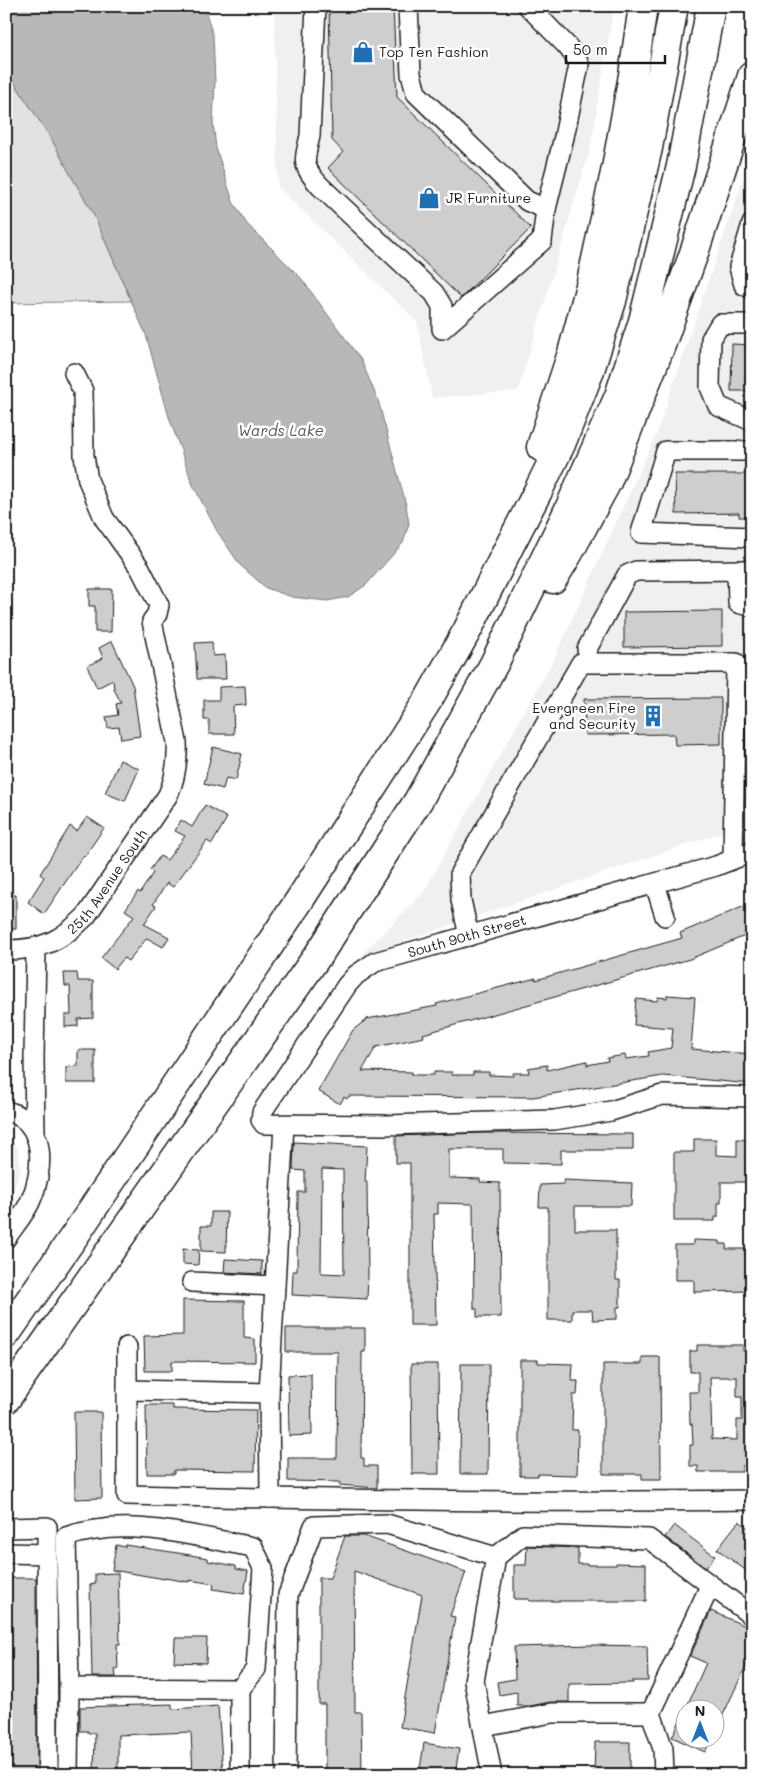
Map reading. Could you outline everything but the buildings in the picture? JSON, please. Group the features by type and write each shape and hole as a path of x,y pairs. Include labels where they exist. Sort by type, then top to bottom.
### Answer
{"highway":[{"path":"509,547 572,352 590,282 616,168 634,75 643,6"},
{"path":"6,1334 299,901 412,725 468,629 538,492 589,373 612,301 648,148 674,6"},
{"path":"6,1399 323,948 418,801 494,664 569,509 619,396 643,321 681,166 711,6"},
{"path":"494,664 529,616 567,556 607,482 661,345 752,76"}],"street":[{"path":"316,6 310,136 305,156 305,167 320,186 434,293 442,306 442,329 542,241 546,209 566,131 579,65 577,59 567,46 528,6"},
{"path":"408,6 412,78 418,97 527,200 546,209"},
{"path":"752,224 739,267 744,285 752,289"},
{"path":"752,324 720,324 711,339 710,387 718,406 752,421"},
{"name":"25th Avenue South","path":"36,949 62,936 86,916 162,806 173,782 178,762 177,742 152,621 159,608 157,599 140,568 104,518 88,480 84,456 83,391 74,373"},
{"path":"752,451 666,451 641,533 752,537"},
{"path":"587,649 627,575 636,571 744,570 738,603 752,607"},
{"path":"469,936 461,900 460,873 581,663 736,663 733,859"},
{"name":"South 90th Street","path":"284,1125 264,1124 261,1120 262,1112 347,985 356,975 375,962 655,884 716,866 752,852"},
{"path":"655,884 665,916"},
{"path":"6,950 36,949 35,1134 40,1151 40,1161 30,1203 6,1238"},
{"path":"270,1498 269,1393 284,1125 386,1125 554,1120 612,1111 662,1095 752,1097"},
{"path":"6,1111 24,1119 35,1134"},
{"path":"192,1282 275,1286"},
{"path":"127,1346 127,1495 529,1501 752,1500"},
{"path":"127,1390 269,1393"},
{"path":"286,1775 288,1596 314,1526 387,1524 496,1557"},
{"path":"6,1528 46,1527 48,1775"},
{"path":"68,1775 69,1688 66,1537 85,1531 146,1527 253,1547 263,1568 256,1669 240,1689 240,1775"},
{"path":"492,1775 474,1681 496,1557 523,1535 649,1539 752,1616"},
{"path":"6,1553 46,1554"},
{"path":"664,1775 663,1749 651,1713 710,1586"},
{"path":"69,1688 240,1689"},
{"path":"483,1726 552,1713 651,1713"}],"shaded area":[{"path":"274,6 614,6 590,149 518,391 432,398 417,322 278,187"},
{"path":"6,70 52,140 94,215 131,301 6,303"},
{"path":"752,153 752,822 360,956 423,893 556,655 656,435"},
{"path":"6,1134 18,1148 20,1169 12,1196 6,1204"}],"water":[{"name":"Wards Lake","path":"6,6 204,6 213,36 215,81 213,122 216,148 233,202 247,224 301,278 361,360 378,400 406,505 409,524 403,543 366,585 348,597 327,601 292,597 266,588 240,565 217,531 193,485 169,417 146,335 94,215 52,140 6,70"}],"place":[{"name":"Top Ten Fashion","path":"363,52"},
{"name":"JR Furniture","path":"429,198"},
{"name":"Evergreen Fire and Security","path":"653,716"}]}
